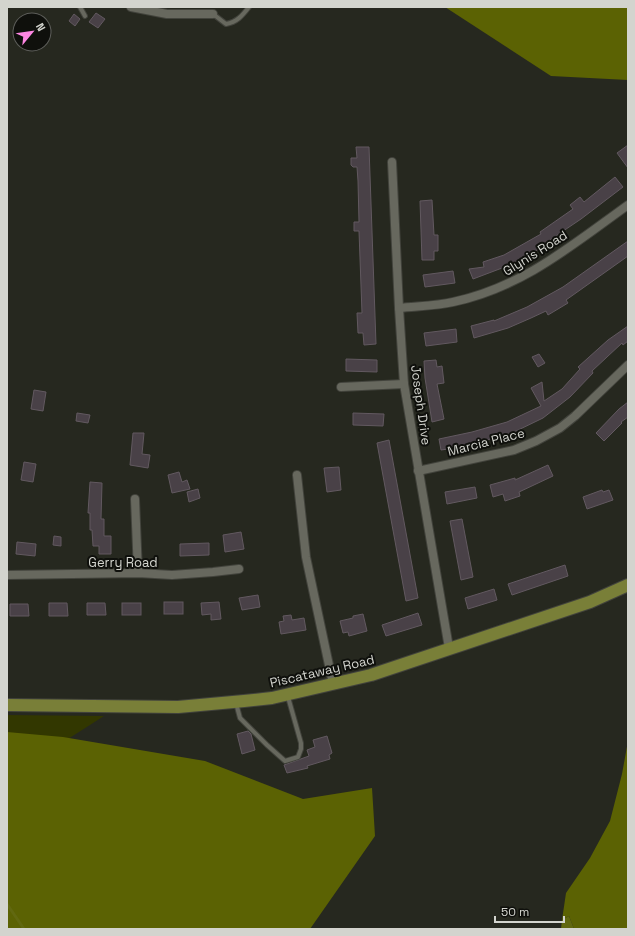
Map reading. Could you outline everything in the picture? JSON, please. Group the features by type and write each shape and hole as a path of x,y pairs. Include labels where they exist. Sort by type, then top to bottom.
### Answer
{"main road":[{"name":"Piscataway Road","path":"7,705 178,707 235,702 288,694 371,675 590,602 628,585"}],"street":[{"path":"131,7 167,14 213,14"},
{"name":"Joseph Drive","path":"392,162 404,384 449,648"},
{"name":"Glynis Road","path":"399,308 453,302 489,292 507,285 549,262 628,205"},
{"name":"Marcia Place","path":"418,471 514,450 536,441 560,428 570,420 628,365"},
{"path":"341,387 404,384"},
{"path":"297,475 306,557 333,684"},
{"path":"135,499 138,573"},
{"name":"Gerry Road","path":"7,575 138,573 172,574 238,569"}],"lane":[{"path":"80,7 85,16"},
{"path":"213,14 226,24 234,22 241,17 249,7"},
{"path":"235,702 240,718 285,761 298,757 301,749 301,743 288,694"}],"shaded area":[{"path":"445,7 628,7 628,80 551,76"},
{"path":"7,715 104,716 7,778"},
{"path":"7,732 63,737 205,761 303,799 372,788 375,836 310,929 7,929"},
{"path":"628,741 628,929 574,929 569,916 562,920 566,893 590,858 610,821 622,774"},
{"path":"569,916 574,929 561,929 562,920"}],"building":[{"path":"96,13 105,19 98,28 89,22"},
{"path":"74,14 80,19 75,26 69,21"},
{"path":"628,145 628,168 617,153"},
{"path":"356,147 369,147 376,344 364,345 363,333 358,333 357,313 362,313 359,231 354,231 354,222 359,222 357,167 353,167 351,165 351,158 357,158"},
{"path":"615,177 623,187 581,219 538,248 539,249 510,265 473,279 469,269 484,267 483,262 504,255 541,234 540,232 573,209 570,205 580,197 584,202"},
{"path":"432,200 434,235 438,235 438,251 434,251 434,260 422,260 420,201"},
{"path":"628,241 628,256 566,300 568,303 548,315 546,311 508,328 474,338 471,326 494,321 527,307 563,287"},
{"path":"453,271 455,283 425,287 423,275"},
{"path":"628,326 628,341 623,345 622,343 592,371 593,373 570,397 543,418 512,433 462,447 441,450 439,439 472,432 507,422 541,406 531,388 542,382 544,401 562,389 580,369 578,367 608,340"},
{"path":"456,329 457,342 426,346 424,333"},
{"path":"539,354 545,363 538,367 532,357"},
{"path":"346,359 377,360 377,372 346,371"},
{"path":"436,360 437,367 442,366 444,383 437,384 444,419 432,422 425,378 424,361"},
{"path":"34,390 46,392 43,411 31,409"},
{"path":"628,402 628,417 621,422 622,423 604,441 596,433 619,409"},
{"path":"77,413 90,415 88,423 76,421"},
{"path":"353,413 384,414 383,426 353,425"},
{"path":"133,433 144,433 142,454 150,455 148,468 130,465"},
{"path":"389,440 418,598 406,601 377,443"},
{"path":"24,462 36,464 33,482 21,480"},
{"path":"548,465 553,476 519,492 520,496 505,501 503,494 493,497 490,485 515,478 515,480"},
{"path":"339,467 341,490 327,492 324,468"},
{"path":"179,472 182,482 187,480 190,489 172,493 168,475"},
{"path":"90,482 102,483 101,519 104,519 104,536 111,536 111,554 99,554 99,546 93,546 92,530 90,530 90,513 88,513"},
{"path":"475,487 477,498 447,504 445,492"},
{"path":"198,489 200,498 189,502 187,492"},
{"path":"602,490 603,492 609,490 613,500 587,509 583,497"},
{"path":"462,519 473,577 461,580 450,521"},
{"path":"241,532 244,549 225,552 223,535"},
{"path":"54,536 61,537 61,546 53,545"},
{"path":"17,542 36,544 35,556 16,554"},
{"path":"209,543 209,555 180,556 180,544"},
{"path":"565,565 568,576 512,595 508,584"},
{"path":"494,589 497,600 468,609 465,598"},
{"path":"258,595 260,607 242,610 239,598"},
{"path":"164,602 183,602 183,614 164,614"},
{"path":"219,602 221,619 211,620 211,614 202,615 201,603"},
{"path":"49,603 67,603 68,616 49,616"},
{"path":"87,603 105,603 106,615 87,615"},
{"path":"122,603 141,603 141,615 122,615"},
{"path":"10,604 28,604 29,616 10,616"},
{"path":"418,613 422,625 386,636 382,625"},
{"path":"363,614 367,631 349,636 348,632 343,633 340,621"},
{"path":"291,615 292,620 304,618 306,630 281,634 279,622 284,621 283,616"},
{"path":"248,731 251,734 255,750 242,754 237,734"},
{"path":"327,736 332,753 329,755 330,759 307,766 308,768 287,773 284,765 309,756 307,750 315,747 313,740"}],"waterway":[{"path":"7,904 24,929"}]}
